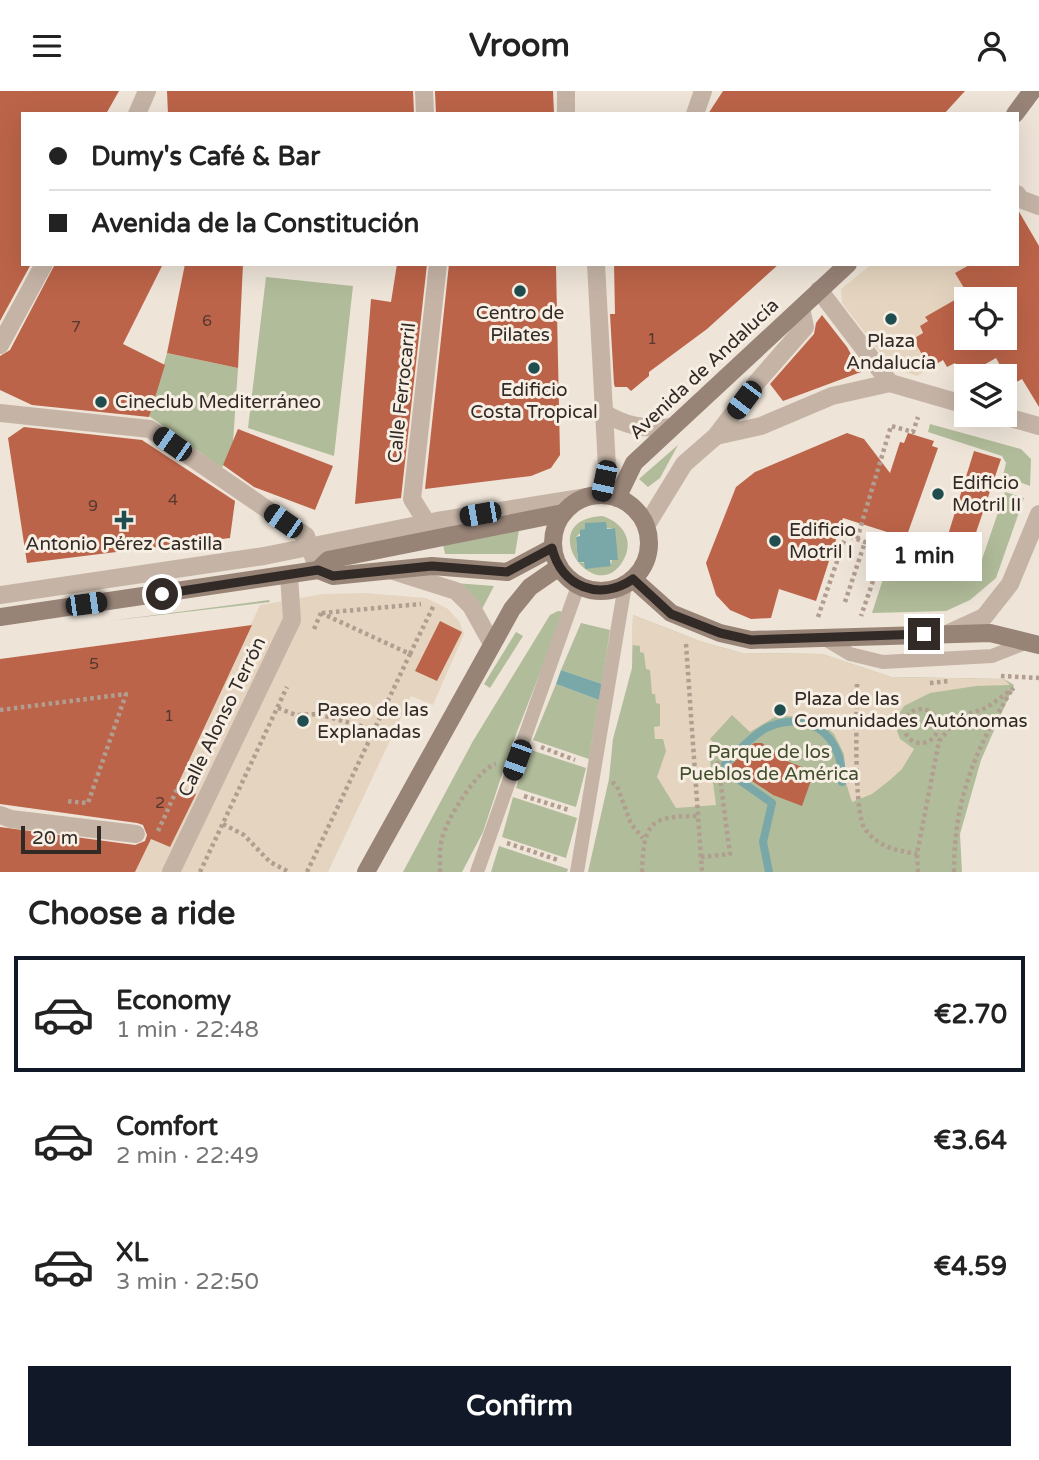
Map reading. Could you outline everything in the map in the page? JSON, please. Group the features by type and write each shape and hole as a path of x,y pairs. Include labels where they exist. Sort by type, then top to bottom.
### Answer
{"main road":[{"path":"1017,112 1032,91"},
{"name":"Avenida de Andalucía","path":"601,497 846,266"},
{"path":"0,617 289,576 318,570 328,560 563,513 601,497 639,514 646,526 648,555 629,582 610,590 594,591 579,586 559,567 552,548 556,523 563,513"},
{"path":"318,570 333,576 442,566 507,572 552,548"},
{"path":"366,872 491,642 530,587 559,567"},
{"path":"629,582 671,614 720,633 751,640 990,633 1034,643"}],"street":[{"path":"138,112 147,91"},
{"path":"424,91 425,112"},
{"path":"566,91 566,112"},
{"path":"696,112 703,91"},
{"path":"1019,197 1039,205"},
{"path":"0,345 43,266"},
{"name":"Calle Ferrocarril","path":"427,523 412,499 438,266"},
{"path":"0,594 310,547 427,523 601,497 607,467 596,266"},
{"path":"819,290 890,383"},
{"name":"Avenida de Andalucía","path":"646,526 684,464 716,436 757,382 805,327 801,308"},
{"path":"716,436 761,426 832,396 890,383 954,402"},
{"path":"603,412 620,423 645,429 672,428"},
{"path":"0,413 150,429 306,536 318,570"},
{"path":"1017,420 1039,426"},
{"path":"949,633 984,617 1010,584 1039,514"},
{"path":"393,571 456,591 471,606 491,642"},
{"name":"Calle Alonso Terrón","path":"171,872 292,620 289,576"},
{"path":"0,815 11,819 136,834"}],"lane":[{"path":"578,869 629,582"},
{"path":"477,872 579,586"},
{"path":"825,639 850,654 883,662 992,656 1034,643"}],"path":[{"path":"857,539 891,426 913,432 918,417"},
{"path":"816,621 846,535 884,549 860,620"},
{"path":"845,602 865,543"},
{"path":"427,597 436,601"},
{"path":"321,614 436,601"},
{"path":"307,872 436,601"},
{"path":"308,642 321,614"},
{"path":"321,614 410,654"},
{"path":"686,644 702,872"},
{"path":"200,872 293,675"},
{"path":"1011,675 1039,678"},
{"path":"857,684 859,803 863,828 886,848 917,854"},
{"path":"918,872 917,854 936,739 939,723 933,713 922,709 907,716 904,727 913,741 924,744 936,739 959,717 986,708 1014,688 972,765 954,832 954,872"},
{"path":"0,710 126,694 88,803 63,800"},
{"path":"278,708 296,715 318,714 374,730"},
{"path":"524,742 597,767 617,786 631,824 643,838"},
{"path":"701,857 730,854 718,763 726,755"},
{"path":"440,872 442,836 475,781 490,765 517,760"},
{"path":"506,791 589,815"},
{"path":"642,872 643,838 655,822 669,816 698,816"},
{"path":"223,824 244,835 270,862 289,872"},
{"path":"489,837 578,869"}],"green space":[{"path":"266,277 353,286 334,456 248,428"},
{"path":"167,353 238,368 233,442 222,468 149,416"},
{"path":"930,424 1021,449 1031,459 1030,486 1003,476 1006,463 1002,456 928,432"},
{"path":"678,445 660,478 648,487 639,479"},
{"path":"1005,492 1024,498 996,578 970,600 946,611 872,613 894,545 978,571"},
{"path":"602,516 609,518 624,531 627,550 613,572 600,575 587,570 579,562 611,566 615,528 585,529 576,537 578,561 571,546 571,532 581,521"},
{"path":"519,530 515,554 445,554 443,544"},
{"path":"455,583 494,586 482,609"},
{"path":"269,600 270,602 109,621"},
{"path":"558,611 564,612 511,747 483,832 462,872 403,872 473,741 550,615"},
{"name":"Parque de los Pueblos de América","path":"633,615 702,642 742,653 822,654 891,677 1004,679 1014,685 981,760 960,834 962,872 588,872 609,779 613,739 632,668"},
{"path":"581,623 610,630 602,684 561,670"},
{"path":"516,632 523,636 490,688 484,684"},
{"path":"556,684 599,700 589,759 533,740"},
{"path":"528,749 586,768 576,807 516,788"},
{"path":"513,797 577,818 566,858 502,837"},
{"path":"499,846 568,869 567,872 491,872"}],"shaded area":[{"name":"Plaza Andalucía","path":"870,266 968,266 969,287 954,287 954,304 926,317 928,321 920,326 930,368 917,376 892,368 842,303 841,289"},
{"name":"Paseo de las Explanadas","path":"365,593 426,598 448,609 459,621 464,634 433,705 411,696 328,872 135,872 260,605 323,594"},
{"name":"Plaza de las Comunidades Autónomas","path":"633,615 702,642 742,653 822,654 891,677 1004,679 1010,685 976,686 930,693 904,706 896,718 896,728 900,739 914,749 902,769 890,780 872,794 852,802 846,783 844,754 834,734 824,725 809,718 778,715 750,732 732,715 710,739 722,751 710,761 716,805 676,808 657,777 666,751 663,739 655,739 654,727 660,726 660,704 656,703 655,694 652,694 650,670 646,669 644,653 640,652 640,646 632,645"}],"water":[{"path":"606,522 607,529 615,528 618,560 610,560 611,566 585,569 584,562 578,562 576,537 580,536 580,530 585,529 585,523"},
{"path":"561,670 602,684 599,700 556,684"}],"building":[{"path":"0,91 119,91 107,112 21,112 21,266 30,266 0,321"},
{"path":"167,91 413,91 414,112 168,112"},
{"path":"435,91 553,91 554,112 436,112"},
{"path":"723,91 965,91 946,112 709,112"},
{"path":"1019,212 1039,246 1039,407 1022,379 1017,382 1017,364 999,364 996,358 985,364 955,363 947,367 943,360 930,368 913,339 923,333 920,326 928,321 925,317 954,300 954,350 1017,350 1017,287 963,287 955,273 967,266 1019,266"},
{"path":"54,266 162,266 123,344 165,365 149,417 32,405 0,390 0,356 10,350"},
{"path":"185,266 243,266 238,368 167,353"},
{"path":"397,266 427,266 401,498 355,504 371,299 391,302"},
{"name":"Edificio Costa Tropical","path":"449,266 556,266 560,455 551,468 531,476 425,489"},
{"path":"614,266 777,266 707,329 649,372 649,376 631,391 627,387 615,387 614,384 610,314 615,314"},
{"path":"822,315 847,347 861,372 783,401 770,384 814,334 816,323"},
{"path":"24,427 142,440 235,501 230,538 27,563 8,438"},
{"path":"238,429 333,466 315,510 254,487 223,465"},
{"name":"Edificio Motril I","path":"847,433 864,439 890,473 900,442 904,443 908,433 934,441 932,446 938,448 906,538 843,518 816,601 779,589 771,618 751,619 730,610 716,595 706,563 736,487 755,472"},
{"path":"974,451 1001,459 967,559 943,551"},
{"path":"440,621 462,632 437,681 415,671"},
{"path":"252,625 177,786 196,794 170,847 151,839 135,872 0,872 0,827 135,845 145,841 147,835 143,825 137,823 0,804 0,659"},
{"path":"754,743 762,743 787,761 814,772 802,806 773,795 730,766"}],"waterway":[{"path":"769,872 763,842 772,803 732,775 725,764 760,731 782,723 797,722 810,724 830,740 837,752 842,782"}],"place":[{"name":"Centro de Pilates","path":"520,291"},
{"name":"Plaza Andalucía","path":"891,319"},
{"name":"Edificio Costa Tropical","path":"534,368"},
{"name":"Cineclub Mediterráneo","path":"101,402"},
{"name":"Edificio Motril II","path":"938,494"},
{"name":"Antonio Pérez Castilla","path":"124,520"},
{"name":"Edificio Motril I","path":"775,541"},
{"name":"Plaza de las Comunidades Autónomas","path":"780,710"},
{"name":"Paseo de las Explanadas","path":"303,721"}],"route":[{"path":"162,594 318,570 333,576 432,566 463,566 507,572 552,548 559,567 567,578 579,586 594,591 610,590 633,579 671,614 720,633 751,640 782,641 924,634"}]}
